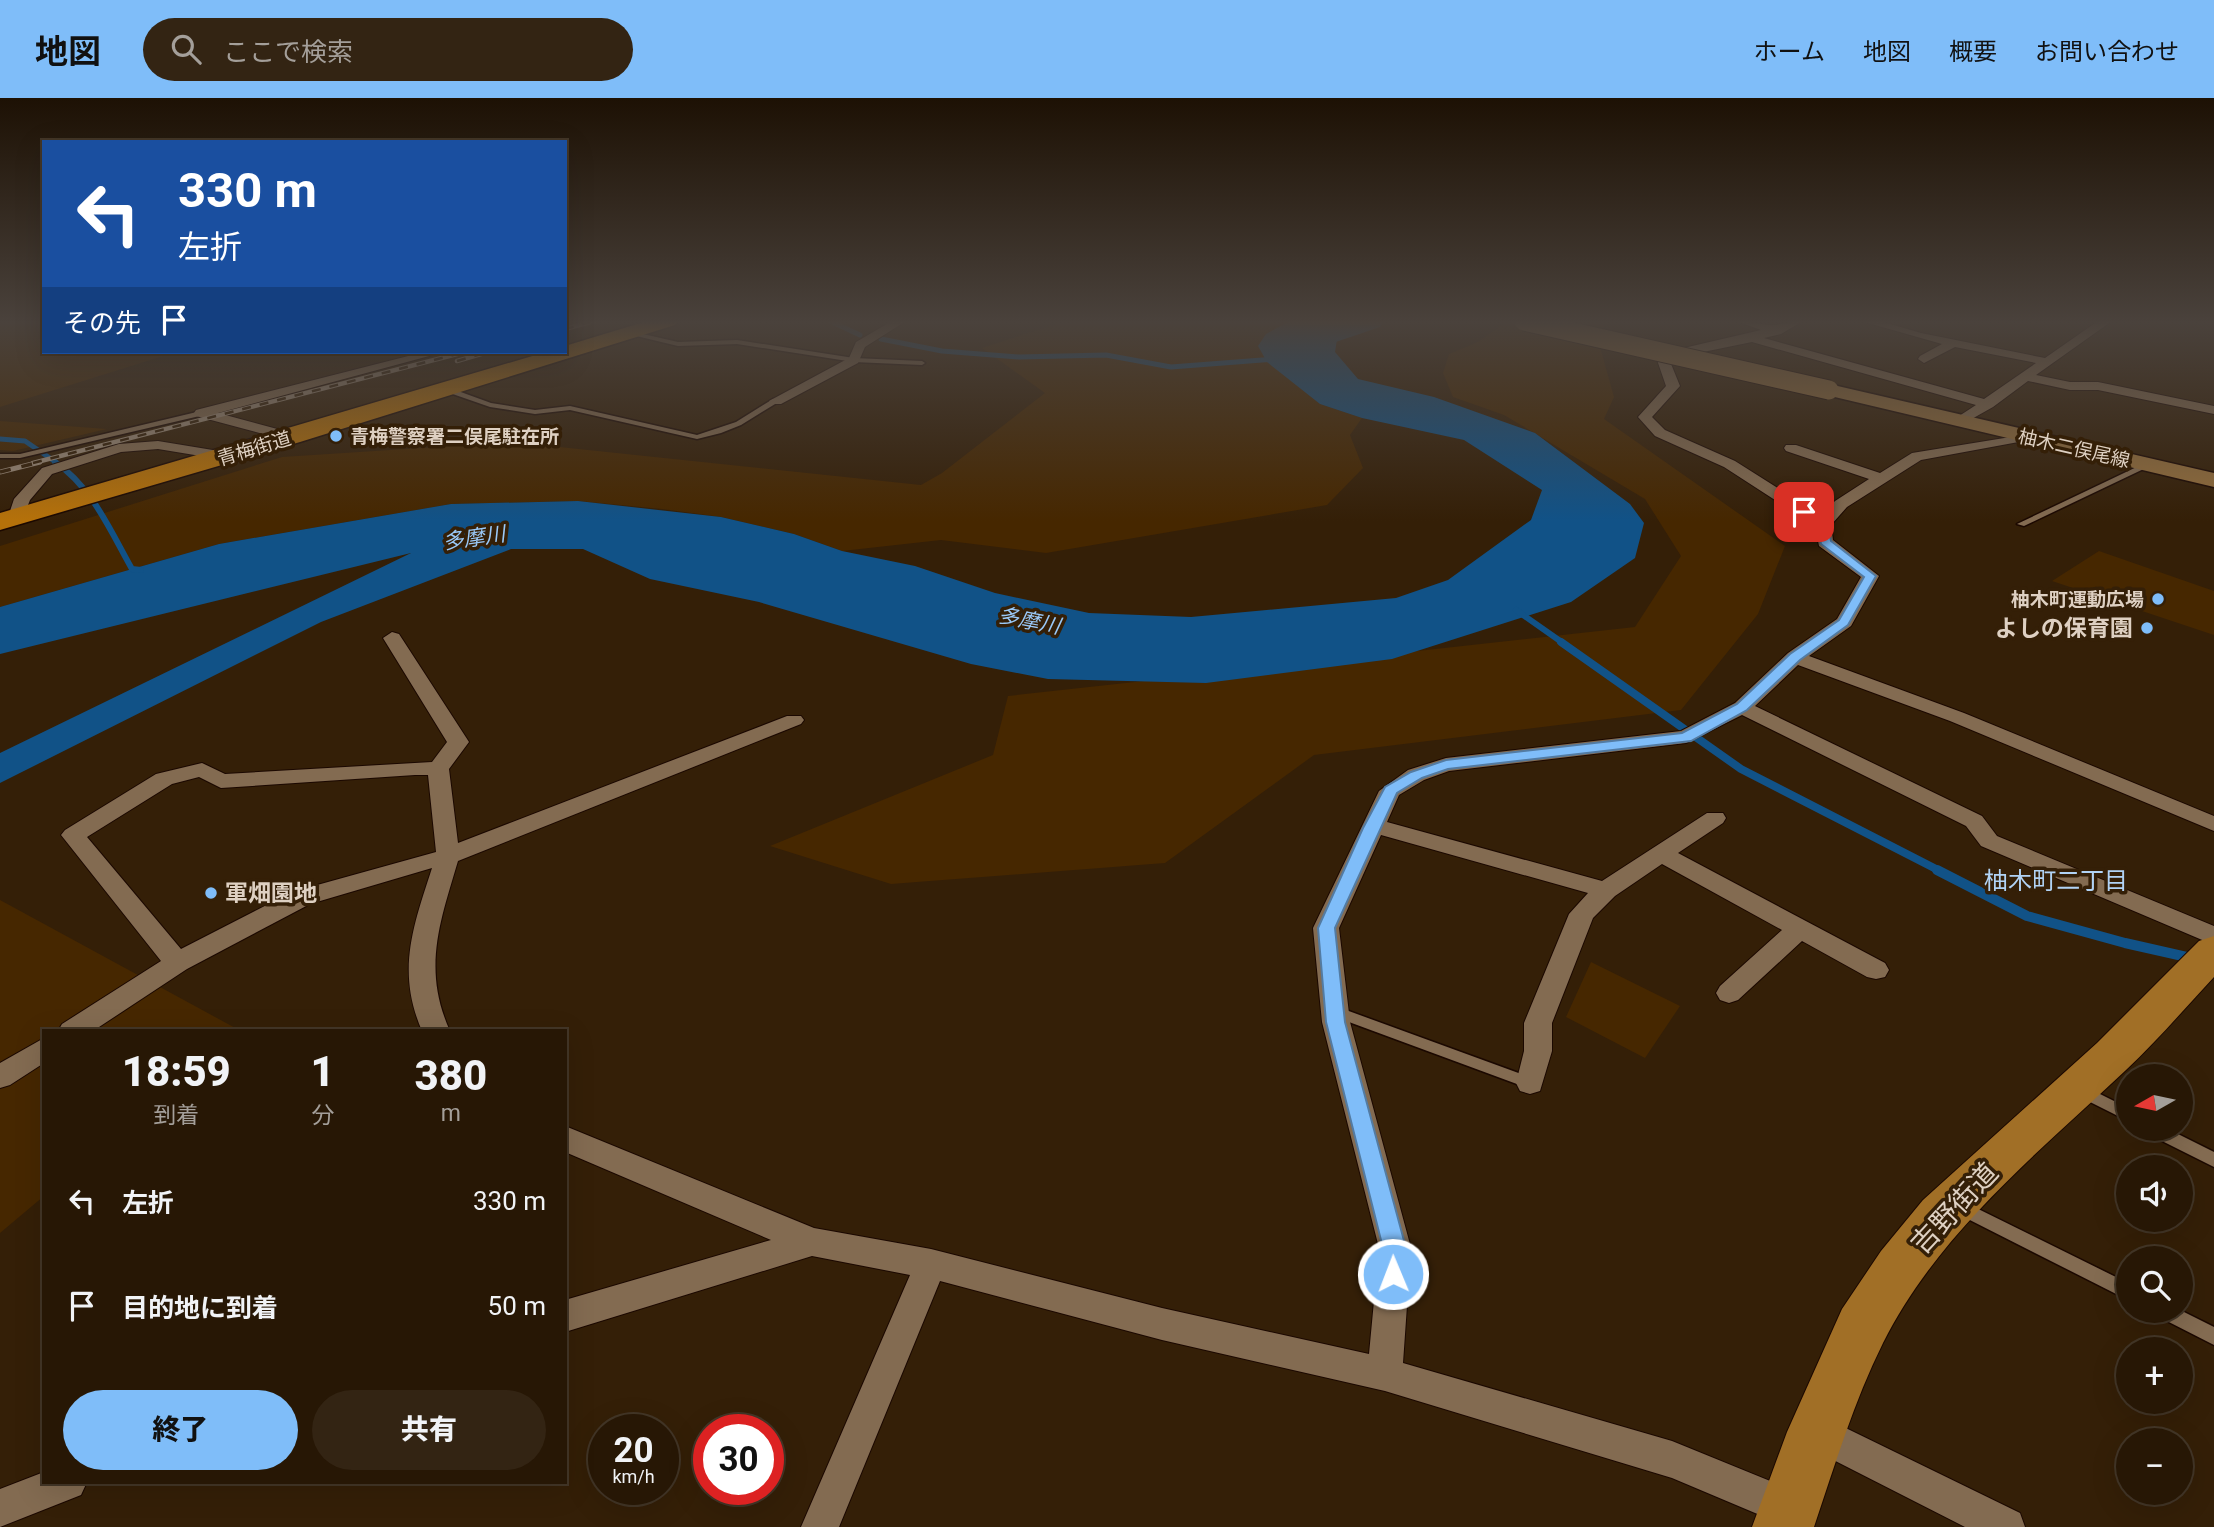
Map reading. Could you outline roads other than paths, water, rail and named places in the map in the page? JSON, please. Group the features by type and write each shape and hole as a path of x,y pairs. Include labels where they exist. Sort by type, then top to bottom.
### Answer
{"highway":[{"name":"青梅街道","path":"16,517 451,388"}],"main road":[{"name":"柚木二俣尾線","path":"1819,388 2214,480"},
{"name":"吉野街道","path":"1786,1518 1817,1432 1862,1327 1900,1268 1954,1203 2113,1055 2211,953"}],"street":[{"path":"201,413 299,388"},
{"path":"776,401 801,388"},
{"path":"1672,388 1646,417 1654,429 1722,459 1823,524"},
{"path":"1930,388 1989,404"},
{"path":"1961,421 2012,388"},
{"path":"2106,388 2214,410"},
{"path":"201,413 291,437"},
{"path":"1385,1374 1395,1248 1335,1010 1326,928 1390,791 1416,775 1446,765 1686,737 1742,707 1795,657 1844,622 1870,576 1825,542 1823,524 1841,504 1917,456 2024,437"},
{"path":"16,517 22,499 47,471 119,448 158,446 225,456"},
{"path":"1791,448 1883,479"},
{"path":"392,638 458,742 438,769 448,856 418,964 425,1011 435,1029"},
{"path":"1795,657 1957,717 2214,824"},
{"path":"1742,707 1974,821 1989,841 2211,953"},
{"path":"75,1029 178,962 300,898 448,856 794,720"},
{"path":"178,962 73,835 164,779 202,771 221,781 415,768 438,769"},
{"path":"1530,1083 1538,1051 1538,1023 1582,914 1606,890 1715,818"},
{"path":"1373,825 1606,890"},
{"path":"1661,854 1876,970"},
{"path":"1729,993 1799,929"},
{"path":"0,1077 42,1050"},
{"path":"567,1139 811,1242 931,1264 1161,1324 1385,1374 1672,1460 1786,1518"},
{"path":"567,1315 811,1242"},
{"path":"820,1527 931,1264"},
{"path":"1817,1432 2006,1527"},
{"path":"0,1508 63,1484"}],"lane":[{"path":"447,389 491,405 535,412 570,408 697,437 713,435 743,422 776,401"},
{"path":"0,456 20,456 201,413"},
{"path":"2021,524 2148,465"},
{"path":"1335,1010 1530,1083"},
{"path":"2076,1088 2116,1109"},
{"path":"2177,1141 2214,1160"},
{"path":"1954,1203 2116,1286"},
{"path":"2189,1323 2214,1336"}],"water":[{"name":"多摩川","path":"1299,388 1395,388 1434,397 1535,433 1630,504 1644,523 1635,558 1571,602 1392,659 1206,683 1048,679 971,664 759,602 650,579 583,549 511,549 321,622 0,783 0,753 411,553 0,654 0,607 219,544 451,504 578,501 721,517 794,534 842,551 915,566 995,593 1089,613 1191,617 1396,598 1448,580 1531,520 1542,490 1464,440 1362,418 1320,404"}],"waterway":[{"path":"0,439 25,441 57,463"},
{"path":"55,462 68,472 90,497 132,569 141,570"},
{"path":"1516,610 1563,643"},
{"path":"1561,642 1741,769 1940,871"},
{"path":"1937,870 2027,916 2125,943 2214,963"}],"railway":[{"path":"33,463 326,388"},
{"path":"0,472 40,462"}],"place":[{"name":"青梅警察署二俣尾駐在所","path":"336,436"},
{"name":"柚木町運動広場","path":"2158,599"},
{"name":"よしの保育園","path":"2147,628"},
{"name":"軍畑園地","path":"211,893"}],"district":[{"name":"柚木町二丁目","path":"2056,881"}]}
